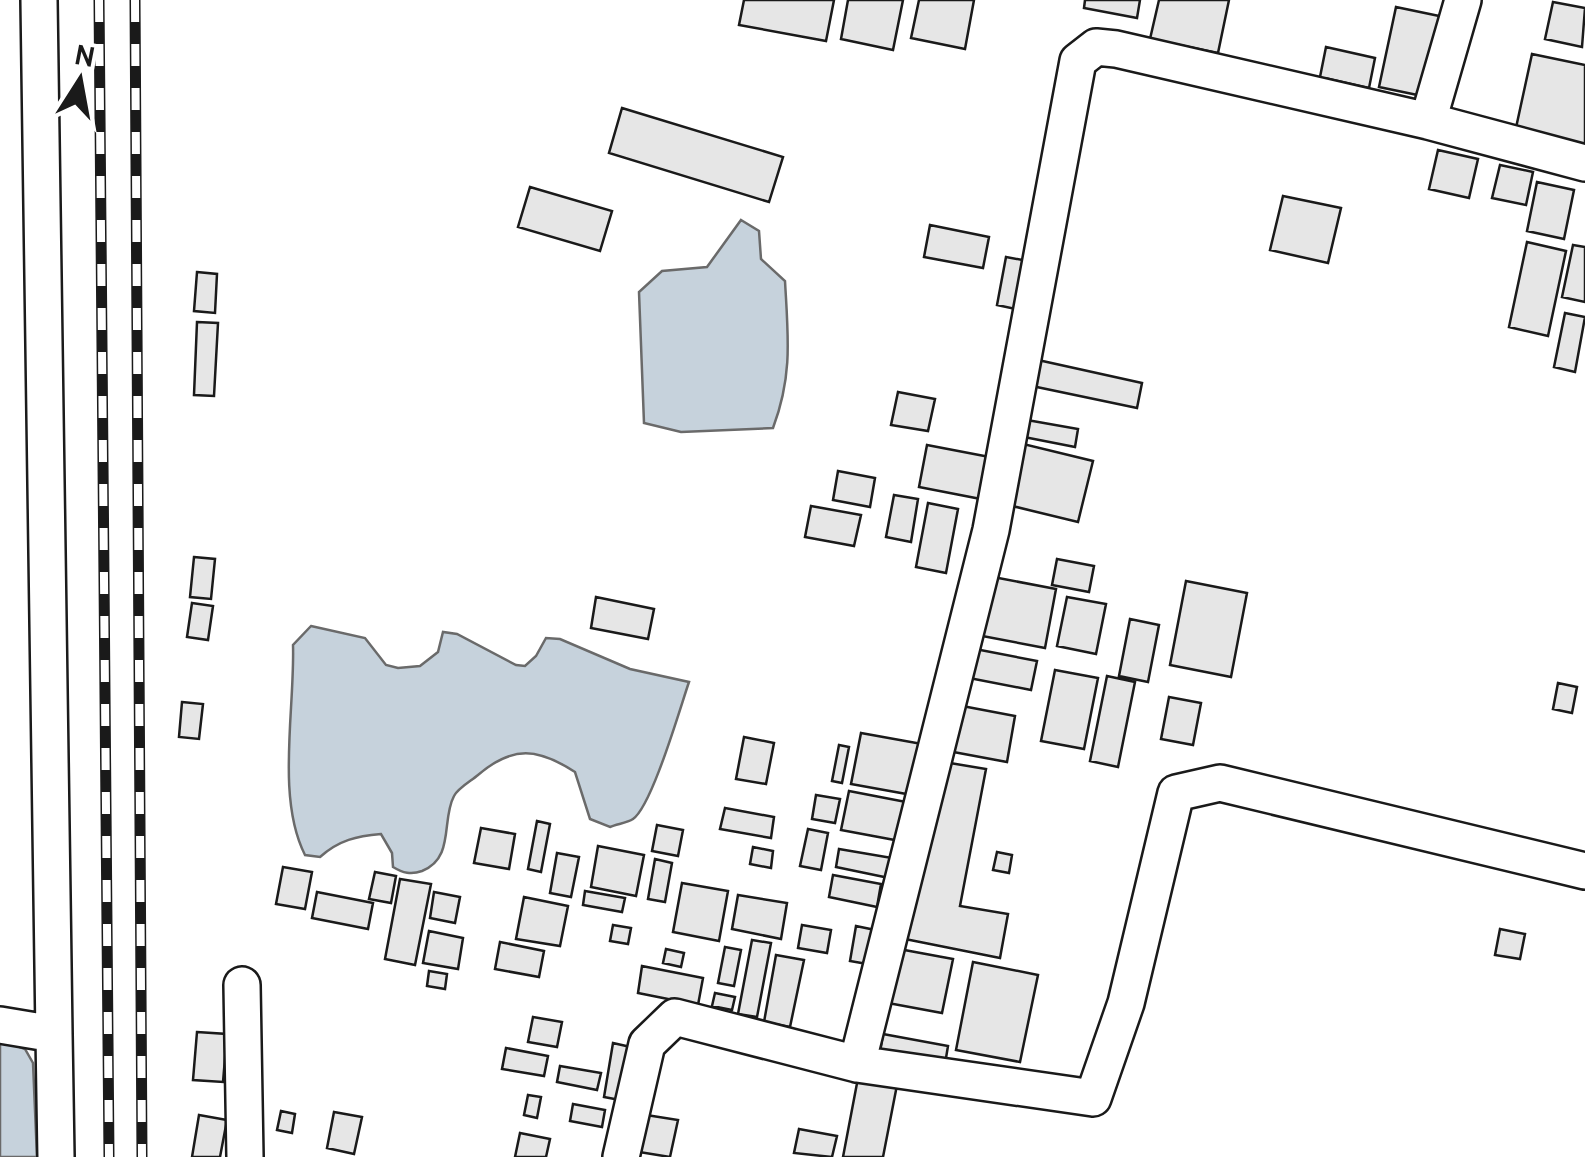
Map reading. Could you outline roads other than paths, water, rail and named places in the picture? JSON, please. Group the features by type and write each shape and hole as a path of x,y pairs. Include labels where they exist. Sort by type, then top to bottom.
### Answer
{"street":[{"path":"40,0 56,1157"},
{"path":"1428,121 1463,0"},
{"path":"857,1064 991,530 1078,61 1096,47 1116,49 1428,121 1585,163"},
{"path":"622,1157 646,1044 675,1017 857,1064 1092,1098 1126,1003 1176,793 1220,783 1585,871"},
{"path":"242,985 244,1157"},
{"path":"0,1025 54,1034"}],"railway":[{"path":"99,0 109,1157"},
{"path":"135,0 142,1157"}]}
